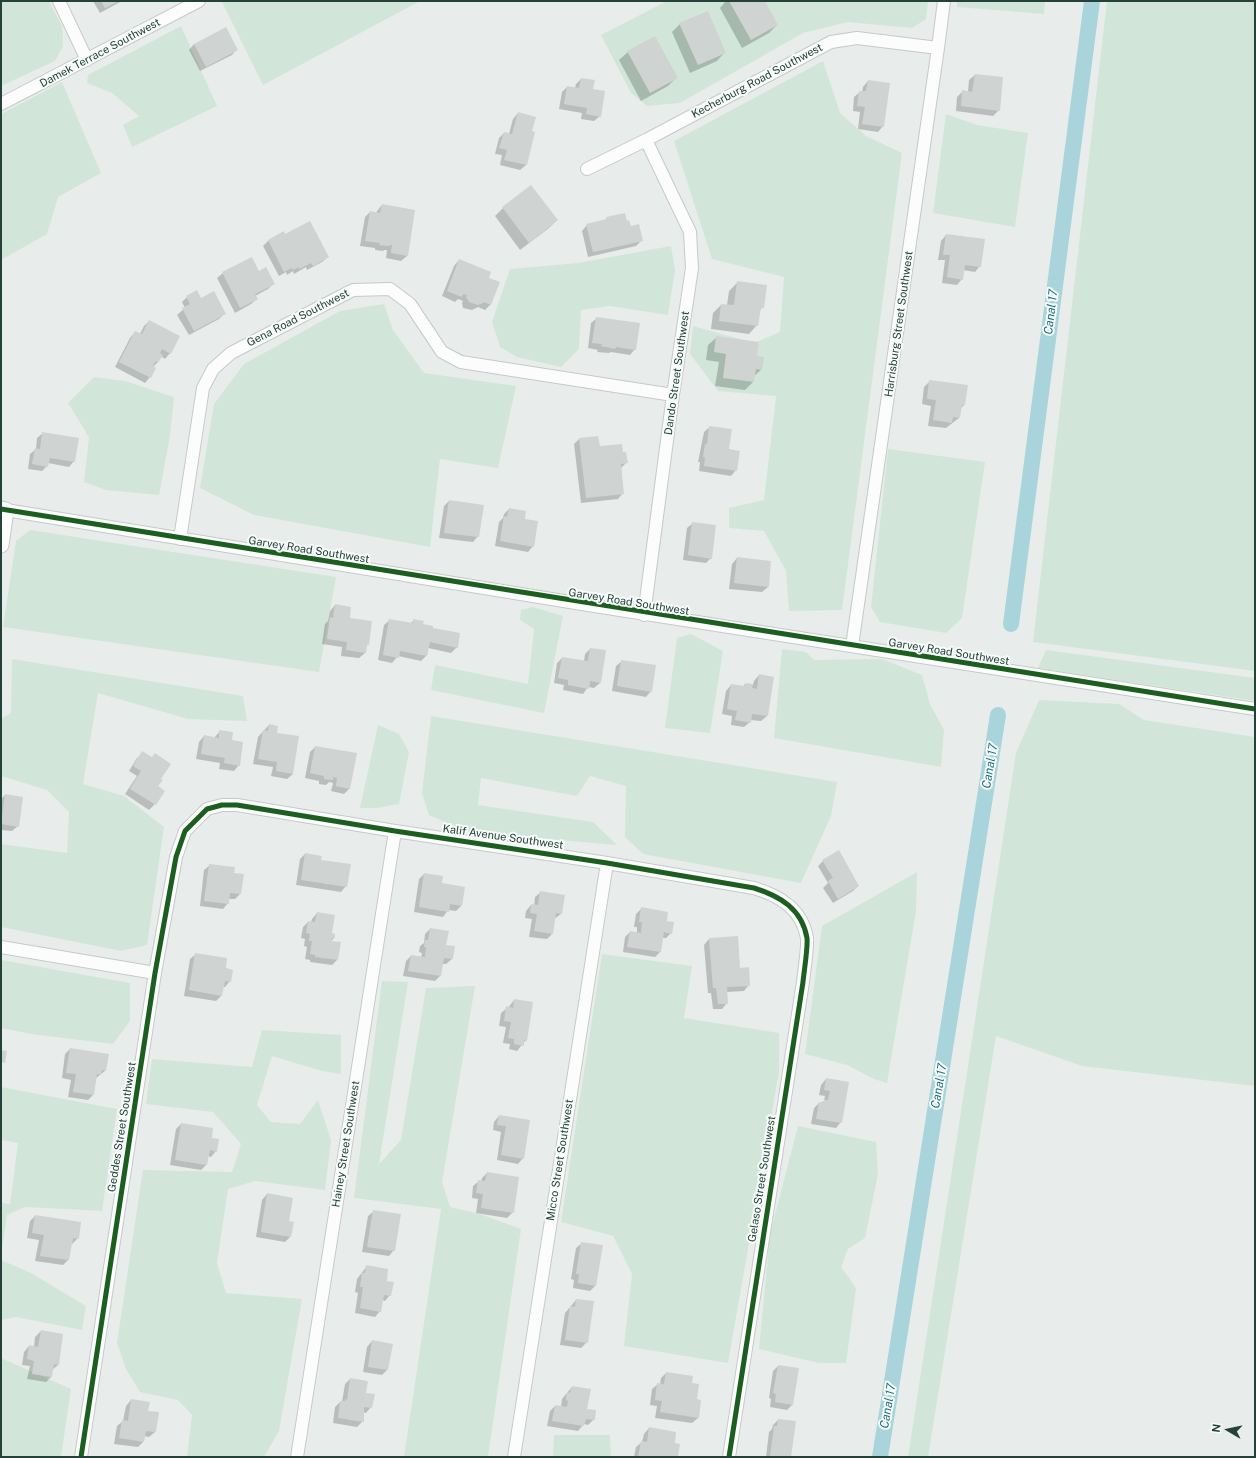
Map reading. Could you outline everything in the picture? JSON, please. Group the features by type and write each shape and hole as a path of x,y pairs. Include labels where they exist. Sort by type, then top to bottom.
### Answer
{"street":[{"path":"59,1 87,60"},
{"name":"Damek Terrace Southwest","path":"1,104 199,1"},
{"name":"Harrisburg Street Southwest","path":"852,646 944,1"},
{"name":"Kecherburg Road Southwest","path":"587,169 646,140 831,42 857,38 938,48"},
{"name":"Dando Street Southwest","path":"644,614 673,395 692,268 690,232 646,140"},
{"name":"Gena Road Southwest","path":"180,539 202,388 213,369 231,353 353,290 390,290 410,304 442,352 461,362 673,395"},
{"path":"1,545 4,510"},
{"name":"Garvey Road Southwest","path":"4,510 644,614 1255,709"},
{"name":"Kalif Avenue Southwest","path":"207,810 222,805 237,805 395,831 607,863 754,888 770,893 792,906"},
{"name":"Geddes Street Southwest","path":"81,1457 156,972 176,857 185,831 207,810"},
{"name":"Hainey Street Southwest","path":"298,1457 395,831"},
{"name":"Micco Street Southwest","path":"514,1457 607,863"},
{"name":"Gelaso Street Southwest","path":"729,1457 803,982 807,939 801,920 792,906"},
{"path":"1,947 156,972"}],"green space":[{"path":"1,1 49,1 62,26 63,46 55,61 1,86"},
{"path":"420,1 263,85 222,2"},
{"path":"667,1 928,1 926,19 912,28 848,22 803,33 680,103 647,106 631,93 601,35"},
{"path":"957,1 1045,1 1044,14 957,7"},
{"path":"1107,1 1255,1 1255,671 1033,642"},
{"path":"181,26 217,106 132,147 123,125 139,116 112,93 87,83 88,75"},
{"path":"823,61 840,113 866,136 902,153 842,610 789,611 786,571 764,531 729,528 729,508 764,500 776,396 718,391 690,354 693,326 754,343 780,332 784,277 712,259 674,141"},
{"path":"62,82 101,173 58,197 47,234 1,260 1,114"},
{"path":"946,114 977,125 1028,133 1015,227 933,213"},
{"path":"671,246 675,270 668,315 610,306 581,310 579,349 561,367 517,357 500,347 492,322 510,269 578,263"},
{"path":"384,304 393,330 424,373 516,386 498,468 440,459 430,547 254,515 200,488 214,404 244,364 340,311"},
{"path":"94,377 125,381 174,397 170,436 159,495 106,490 84,482 89,437 68,403"},
{"path":"888,449 985,462 962,618 946,633 880,622 871,607"},
{"path":"30,530 336,577 319,672 3,627 16,541"},
{"path":"533,607 563,616 544,713 431,690 435,665 528,684 534,629 520,620 521,610"},
{"path":"691,634 723,651 710,733 665,728 677,638"},
{"path":"782,649 806,652 814,660 882,659 922,675 930,704 944,730 941,767 774,738"},
{"path":"1046,650 1255,678 1255,701 1038,668"},
{"path":"12,659 243,696 247,721 188,719 98,693 83,784 124,796 164,827 147,945 121,951 1,927 1,844 67,853 69,812 47,790 1,776 1,719 11,713"},
{"path":"1039,700 1119,704 1144,720 1255,737 1255,1086 1082,1066 996,1036 928,1457 908,1457 1016,753"},
{"path":"431,716 837,782 831,816 801,883 643,854 625,837 626,786 590,776 577,796 481,778 478,805 593,822 617,845 468,832 429,815 422,793"},
{"path":"378,725 399,734 409,752 399,804 377,808 360,808"},
{"path":"917,872 916,911 887,1083 874,1079 847,1065 805,1054 822,926"},
{"path":"602,954 692,966 684,1018 779,1033 779,1072 728,1363 624,1346 632,1274 613,1236 561,1222"},
{"path":"1,960 130,983 130,1021 113,1044 31,1034 1,1028"},
{"path":"382,981 408,982 379,1164 401,1140 426,988 475,986 442,1182 450,1207 480,1214 521,1229 488,1457 404,1457 441,1209 354,1198"},
{"path":"262,1030 341,1035 341,1074 322,1071 272,1056 257,1105 271,1122 300,1124 318,1100 331,1140 325,1190 255,1181 228,1189 217,1263 226,1293 302,1299 279,1431 264,1457 187,1457 192,1415 178,1400 140,1392 126,1369 117,1343 143,1170 232,1172 241,1144 213,1112 146,1104 152,1059 252,1067"},
{"path":"1,1087 117,1109 102,1211 25,1207 7,1215 1,1255 1,1203 10,1204 18,1143 1,1140"},
{"path":"798,1126 876,1142 878,1174 865,1238 848,1249 841,1267 856,1288 846,1363 819,1363 759,1349 770,1234"},
{"path":"1,1260 31,1273 86,1306 82,1330 16,1317 1,1320"},
{"path":"1,1358 71,1389 61,1457 1,1457"},
{"path":"554,1435 610,1435 611,1457 553,1457"}],"building":[{"path":"101,1 119,1 105,8"},
{"path":"729,1 765,1 778,25 751,40"},
{"path":"708,11 726,53 698,65 679,23"},
{"path":"226,27 238,50 206,67 194,44"},
{"path":"655,36 678,78 650,93 627,51"},
{"path":"975,74 1003,77 1000,111 961,106 962,90 972,92"},
{"path":"581,78 595,80 593,89 605,91 601,117 586,114 587,108 564,104 567,86 579,88"},
{"path":"868,80 890,83 884,127 862,124 865,107 857,106 859,91 866,91"},
{"path":"518,112 536,117 532,131 535,132 527,165 504,160 507,150 499,148 504,132 512,134"},
{"path":"531,185 558,220 529,243 502,207"},
{"path":"382,204 415,210 408,256 391,253 392,245 379,245 380,243 365,241 370,211 380,213"},
{"path":"625,213 627,221 629,220 631,226 639,224 643,241 593,252 586,224 607,219 606,217"},
{"path":"310,221 329,257 313,266 311,263 299,269 299,267 293,270 292,268 284,272 268,240 284,231 285,234"},
{"path":"946,234 985,239 981,267 965,265 963,280 947,277 950,255 943,255"},
{"path":"252,257 259,271 266,267 275,284 255,294 258,299 240,308 222,272"},
{"path":"459,259 491,272 489,278 500,282 491,305 484,302 478,305 469,302 466,297 467,295 463,294 462,297 447,291"},
{"path":"737,281 767,285 764,308 761,308 758,326 719,321 721,304 734,305"},
{"path":"197,290 201,298 214,291 226,314 194,331 182,308 190,304 186,296"},
{"path":"596,317 640,323 636,350 616,347 615,349 601,346 602,344 592,343"},
{"path":"149,320 180,336 171,354 162,349 160,353 163,355 158,363 156,361 153,366 156,368 151,378 119,362 135,331 142,334"},
{"path":"716,336 759,342 757,356 764,357 762,370 756,369 754,382 723,378 726,354 714,352"},
{"path":"929,380 968,385 965,405 962,405 960,418 953,417 952,423 933,420 936,400 927,399"},
{"path":"709,426 732,429 729,449 740,451 737,471 704,466 705,457 703,457 705,444 707,444"},
{"path":"42,432 79,438 75,462 50,458 48,467 32,464 35,448 40,449"},
{"path":"598,436 600,446 622,444 623,452 626,452 628,463 621,464 624,494 586,498 579,438"},
{"path":"449,500 484,505 479,537 444,533"},
{"path":"509,508 526,511 525,519 538,521 534,547 500,541 504,516 507,517"},
{"path":"692,522 716,525 712,559 688,555"},
{"path":"737,557 771,561 769,587 734,583"},
{"path":"335,604 351,607 350,618 372,621 369,645 367,645 366,653 346,650 347,642 327,639 330,617 333,618"},
{"path":"389,619 413,623 413,619 424,621 423,624 433,626 433,628 460,633 458,648 430,642 427,656 400,651 399,658 383,655"},
{"path":"590,648 606,650 601,683 590,681 589,689 568,685 568,680 558,678 562,657 588,661"},
{"path":"621,660 656,665 652,692 617,686"},
{"path":"759,674 774,677 768,716 752,714 751,723 735,720 737,711 727,709 731,684 745,686 745,683 753,684 752,688 757,689"},
{"path":"269,724 278,726 277,733 299,736 293,774 276,771 277,762 258,759 263,730 268,731"},
{"path":"219,730 233,732 232,740 243,742 240,766 224,763 225,758 201,754 204,735 219,738"},
{"path":"315,746 357,753 350,789 336,786 337,778 333,777 333,780 324,779 324,776 310,773"},
{"path":"142,751 152,757 155,753 171,764 161,779 163,780 158,786 165,791 156,805 130,789 141,771 133,766"},
{"path":"5,794 23,797 19,827 1,824"},
{"path":"839,850 859,886 838,899 828,881 833,878 822,860"},
{"path":"305,853 322,856 321,860 351,864 347,887 301,880"},
{"path":"209,864 235,867 234,873 244,874 241,894 230,893 229,904 204,901"},
{"path":"424,873 443,876 442,883 465,887 462,906 450,904 449,912 419,907"},
{"path":"540,891 565,895 562,914 556,913 553,934 534,931 537,914 530,913 531,904 538,905"},
{"path":"641,907 668,912 667,921 674,922 672,934 664,932 661,952 627,947 630,931 641,933 642,922 639,922"},
{"path":"317,912 335,915 332,933 335,934 335,938 332,938 331,941 341,942 338,960 315,957 315,955 310,954 312,941 309,941 310,934 306,933 308,921 315,922"},
{"path":"430,928 449,931 446,945 455,946 453,959 444,958 441,976 408,971 411,955 425,957 425,940 428,940"},
{"path":"738,936 740,968 749,967 750,986 727,987 728,1004 718,1004 716,988 713,988 709,938"},
{"path":"195,953 227,958 226,968 233,970 231,982 225,981 222,996 189,990"},
{"path":"514,999 533,1002 527,1041 524,1040 524,1046 514,1044 514,1039 508,1038 511,1022 504,1021 506,1006 513,1008"},
{"path":"70,1048 109,1054 106,1071 102,1070 101,1075 97,1074 94,1095 73,1092 76,1074 66,1073"},
{"path":"1,1050 7,1051 5,1063 1,1062"},
{"path":"826,1078 849,1082 842,1123 816,1119 819,1102 823,1103 824,1100 828,1100 830,1091 824,1090"},
{"path":"499,1115 530,1120 524,1159 501,1155 506,1126 497,1125"},
{"path":"181,1123 213,1128 212,1138 219,1139 217,1152 210,1150 207,1165 175,1160"},
{"path":"487,1172 519,1177 514,1213 481,1208 483,1194 476,1193 478,1180 485,1181"},
{"path":"267,1193 293,1198 289,1221 294,1222 291,1237 261,1232"},
{"path":"373,1210 401,1214 395,1251 367,1247"},
{"path":"35,1215 81,1222 79,1239 73,1238 69,1260 40,1256 44,1235 32,1233"},
{"path":"581,1242 603,1245 596,1286 578,1283 579,1274 576,1274"},
{"path":"366,1265 388,1269 387,1281 394,1282 391,1296 384,1295 381,1312 360,1308 363,1287 360,1287 362,1273 365,1273"},
{"path":"576,1299 594,1301 588,1343 565,1340 570,1306 575,1307"},
{"path":"41,1330 63,1334 59,1365 54,1364 52,1377 32,1374 34,1361 27,1359 29,1345 38,1347"},
{"path":"372,1340 393,1344 388,1370 368,1367"},
{"path":"778,1365 799,1368 793,1405 775,1402 776,1394 773,1393"},
{"path":"666,1372 693,1376 692,1383 699,1384 697,1399 701,1400 699,1418 660,1412 662,1401 655,1400 657,1383 664,1384"},
{"path":"350,1378 368,1381 366,1393 375,1394 372,1408 364,1407 364,1422 338,1418 340,1401 345,1401 345,1399 347,1400"},
{"path":"572,1386 591,1389 587,1409 596,1410 595,1420 586,1419 584,1426 552,1421 555,1405 567,1407 567,1392 570,1393"},
{"path":"131,1399 150,1402 148,1411 159,1412 156,1432 146,1431 144,1442 119,1438 122,1420 128,1421"},
{"path":"778,1419 796,1421 791,1457 770,1457 774,1426 777,1426"},
{"path":"649,1427 676,1432 675,1443 680,1444 678,1457 638,1457 641,1441 647,1442"}],"waterway":[{"name":"Canal 17","path":"1011,624 1092,1"},
{"name":"Canal 17","path":"880,1457 998,715"}],"cycle path":[{"path":"1,509 627,612 1255,709"},
{"path":"81,1457 155,973 176,857 185,831 207,809 222,805 237,805 395,831 607,863 754,888 773,895 788,905 795,912 800,919 807,938 806,960 729,1457"}]}
